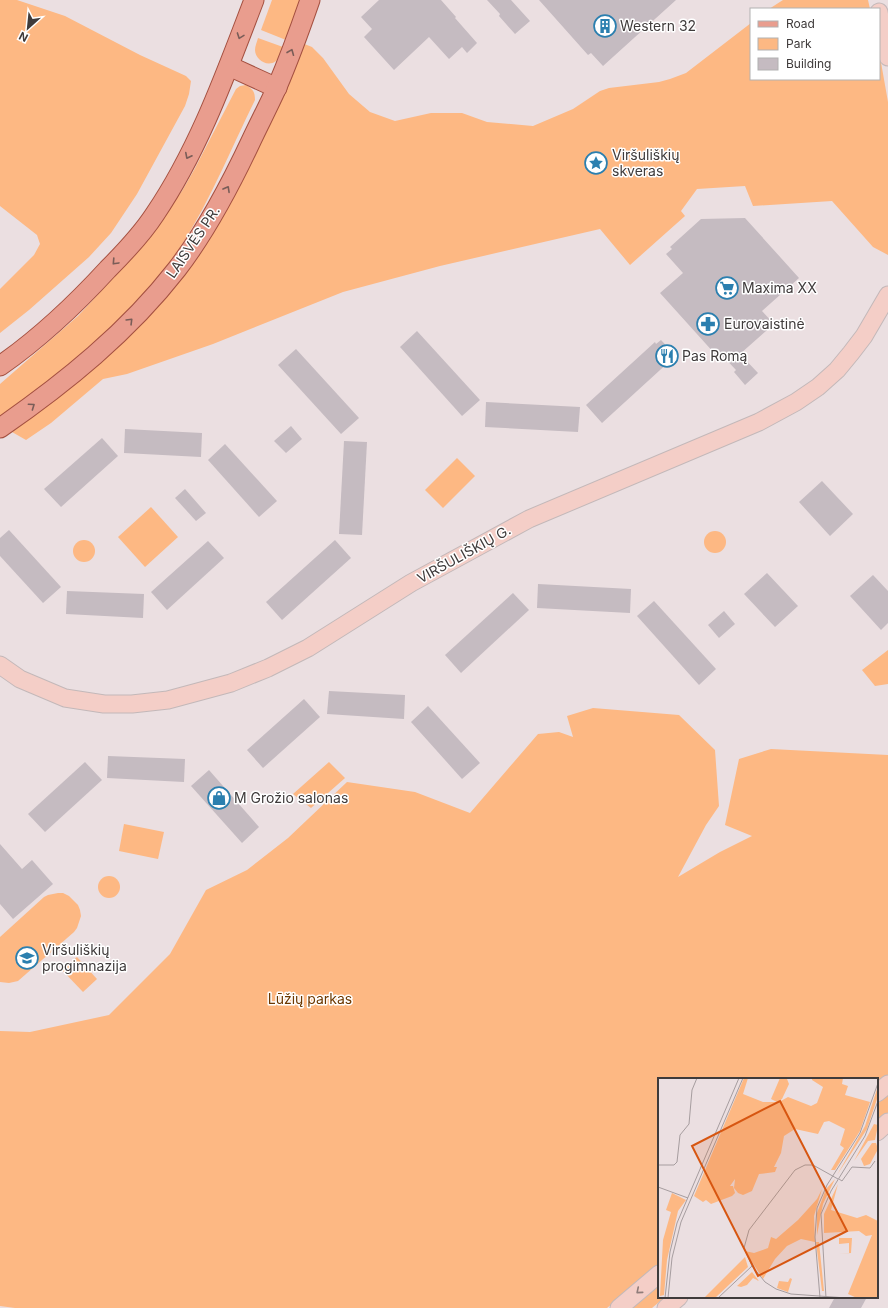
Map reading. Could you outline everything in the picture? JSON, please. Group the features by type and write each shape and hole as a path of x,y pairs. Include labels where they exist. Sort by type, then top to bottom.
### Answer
{"main road":[{"path":"0,366 46,330 84,296 132,244 150,221 175,182 204,123 229,66 254,0"},
{"name":"LAISVĖS PR.","path":"0,428 43,398 85,364 145,306 177,269 205,228 238,170 277,88 310,0"},
{"path":"880,17 888,57"},
{"path":"229,66 277,88"},
{"name":"VIRŠULIŠKIŲ G.","path":"0,665 20,678 65,698 104,704 132,704 168,700 231,683 308,648 411,583 529,519 759,422 784,410 818,387 837,370 864,336 888,295"},
{"path":"878,1092 888,1084"},
{"path":"878,1131 888,1122"},
{"path":"619,1308 658,1275"},
{"path":"666,1308 678,1298"}],"green space":[{"path":"0,0 17,0 65,16 140,55 186,76 191,81 185,106 137,194 111,233 89,257 29,310 0,333 0,289 34,255 40,244 37,235 0,206"},
{"path":"272,0 301,0 286,40 261,30"},
{"path":"783,0 868,0 870,8 771,8"},
{"path":"750,24 750,80 880,80 880,57 888,102 888,255 873,247 832,201 753,206 745,186 697,189 681,211 685,216 630,265 600,229 440,266 343,292 213,344 127,374 103,379 51,423 26,440 12,432 85,375 139,325 302,43 312,47 323,58 349,94 370,112 395,121 431,113 462,113 487,122 533,126 573,109 600,91 609,88 659,82 686,73"},
{"path":"258,38 283,47 276,61 269,64 262,62 259,59 255,50"},
{"path":"246,85 253,91 255,100 203,209 178,251 164,271 124,314 90,346 0,417 0,384 78,316 128,262 182,191 236,89 240,86"},
{"path":"457,458 475,476 443,508 425,490"},
{"path":"151,507 178,537 145,567 118,537"},
{"path":"715,531 723,534 726,542 723,550 715,553 707,550 704,542 707,534"},
{"path":"84,540 92,543 95,551 92,559 84,562 76,559 73,551 76,543"},
{"path":"888,650 888,684 875,686 862,670"},
{"name":"Lūžių parkas","path":"593,708 679,715 715,750 719,806 706,825 678,877 720,852 752,836 725,825 739,759 771,749 888,755 888,1075 878,1083 878,1078 658,1078 658,1266 607,1308 15,1308 0,1306 0,1031 30,1032 109,1015 170,954 206,890 247,870 288,838 347,782 415,792 470,813 538,734 559,732 573,737 567,716"},
{"path":"329,762 345,778 311,808 293,794"},
{"path":"124,824 164,832 158,859 119,851"},
{"path":"109,876 117,879 120,887 117,895 109,898 101,895 98,887 101,879"},
{"name":"Viršuliškių progimnazija","path":"63,893 69,896 78,905 81,916 77,928 18,981 9,983 0,982 0,937 44,897"},
{"path":"77,957 97,979 83,992 62,970"},
{"path":"888,1094 888,1113 878,1121 878,1103"},
{"path":"658,1286 658,1298 664,1298 652,1308 631,1308"}],"building":[{"path":"379,0 441,0 477,43 467,53 462,47 449,59 429,37 394,70 364,37 372,29 361,17"},
{"path":"487,0 511,0 530,21 515,34"},
{"name":"Western 32","path":"539,0 676,0 603,66 591,53 588,55"},
{"name":"Maxima XX","path":"745,218 799,278 762,311 774,324 740,354 758,373 745,385 734,372 736,370 718,351 715,354 660,293 683,273 666,254 672,249 670,247 701,219"},
{"path":"417,331 480,400 462,416 400,347"},
{"path":"661,340 675,355 602,423 586,405 655,342 656,344"},
{"path":"296,349 359,418 341,434 278,365"},
{"path":"486,402 580,407 578,432 485,427"},
{"path":"291,426 302,439 286,453 274,441"},
{"path":"125,429 202,433 201,457 124,453"},
{"path":"102,438 118,456 61,507 44,489"},
{"path":"344,441 367,442 362,535 339,534"},
{"path":"225,444 277,501 259,517 208,460"},
{"path":"822,481 853,514 830,536 799,502"},
{"path":"185,489 206,513 196,521 175,498"},
{"path":"9,530 61,587 43,603 0,556 0,538"},
{"path":"335,540 351,558 282,620 266,602"},
{"path":"208,541 224,558 167,610 151,592"},
{"path":"767,573 798,606 775,627 744,594"},
{"path":"873,575 888,591 888,623 881,630 850,596"},
{"path":"538,584 631,589 630,613 537,608"},
{"path":"67,591 144,594 143,618 66,614"},
{"path":"513,593 529,610 461,673 445,655"},
{"path":"654,601 716,669 699,685 637,616"},
{"path":"724,611 735,624 719,638 708,625"},
{"path":"329,691 405,695 404,719 327,714"},
{"path":"304,699 320,717 263,768 247,750"},
{"path":"428,706 480,763 462,779 411,722"},
{"path":"108,756 185,759 184,782 107,778"},
{"path":"85,762 102,780 45,832 28,814"},
{"path":"209,770 259,827 242,843 191,786"},
{"path":"0,844 22,869 32,860 53,884 13,919 0,904"},
{"path":"834,1298 866,1298 861,1308 829,1308"}],"place":[{"name":"Western 32","path":"605,26"},
{"name":"Viršuliškių skveras","path":"596,163"},
{"name":"Maxima XX","path":"727,288"},
{"name":"Eurovaistinė","path":"708,324"},
{"name":"Pas Romą","path":"667,356"},
{"name":"M Grožio salonas","path":"219,798"},
{"name":"Viršuliškių progimnazija","path":"27,958"}]}
